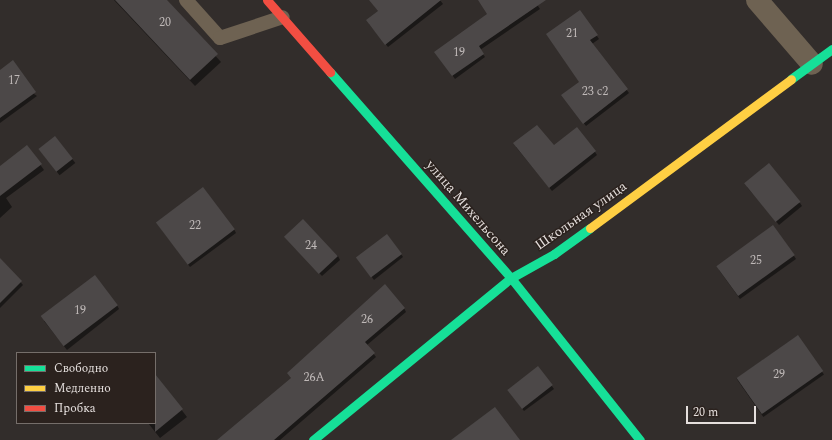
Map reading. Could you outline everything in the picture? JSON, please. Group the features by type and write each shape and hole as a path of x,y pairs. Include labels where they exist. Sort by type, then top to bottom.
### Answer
{"street":[{"name":"улица Михельсона","path":"267,0 511,278 640,440"},
{"path":"757,0 812,64"},
{"name":"Школьная улица","path":"313,440 511,278 554,254 832,49"}],"lane":[{"path":"186,0 220,38 283,18"}],"building":[{"path":"115,0 167,0 218,54 190,80"},
{"path":"369,0 441,0 385,45 366,20 378,11"},
{"path":"478,0 546,0 479,46 484,54 452,76 434,52 487,14"},
{"path":"580,10 598,35 590,40 628,89 583,124 561,95 579,82 546,34"},
{"path":"13,60 36,92 0,118 0,70"},
{"path":"537,125 554,145 577,127 596,151 549,188 513,143"},
{"path":"55,136 73,159 56,172 38,149"},
{"path":"27,145 42,164 0,196 0,166"},
{"path":"769,163 800,202 776,222 744,183"},
{"path":"203,187 235,229 188,265 156,223"},
{"path":"303,219 338,256 319,274 284,237"},
{"path":"773,225 795,255 738,296 716,266"},
{"path":"387,234 402,254 371,277 356,257"},
{"path":"0,258 22,281 0,303"},
{"path":"95,275 118,305 64,346 41,316"},
{"path":"385,284 405,308 365,342 375,353 274,440 217,440 291,378 287,373"},
{"path":"798,335 823,371 762,414 737,378"},
{"path":"538,366 553,385 522,409 507,390"},
{"path":"156,375 183,409 155,432 156,424"},
{"path":"495,407 520,440 451,440"}],"traffic: fast":[{"path":"791,79 832,49"},
{"path":"330,72 511,278 640,440"},
{"path":"313,440 511,278 554,254 590,228"}],"traffic: slow":[{"path":"590,228 791,79"}],"traffic: jam":[{"path":"267,0 330,72"}]}
